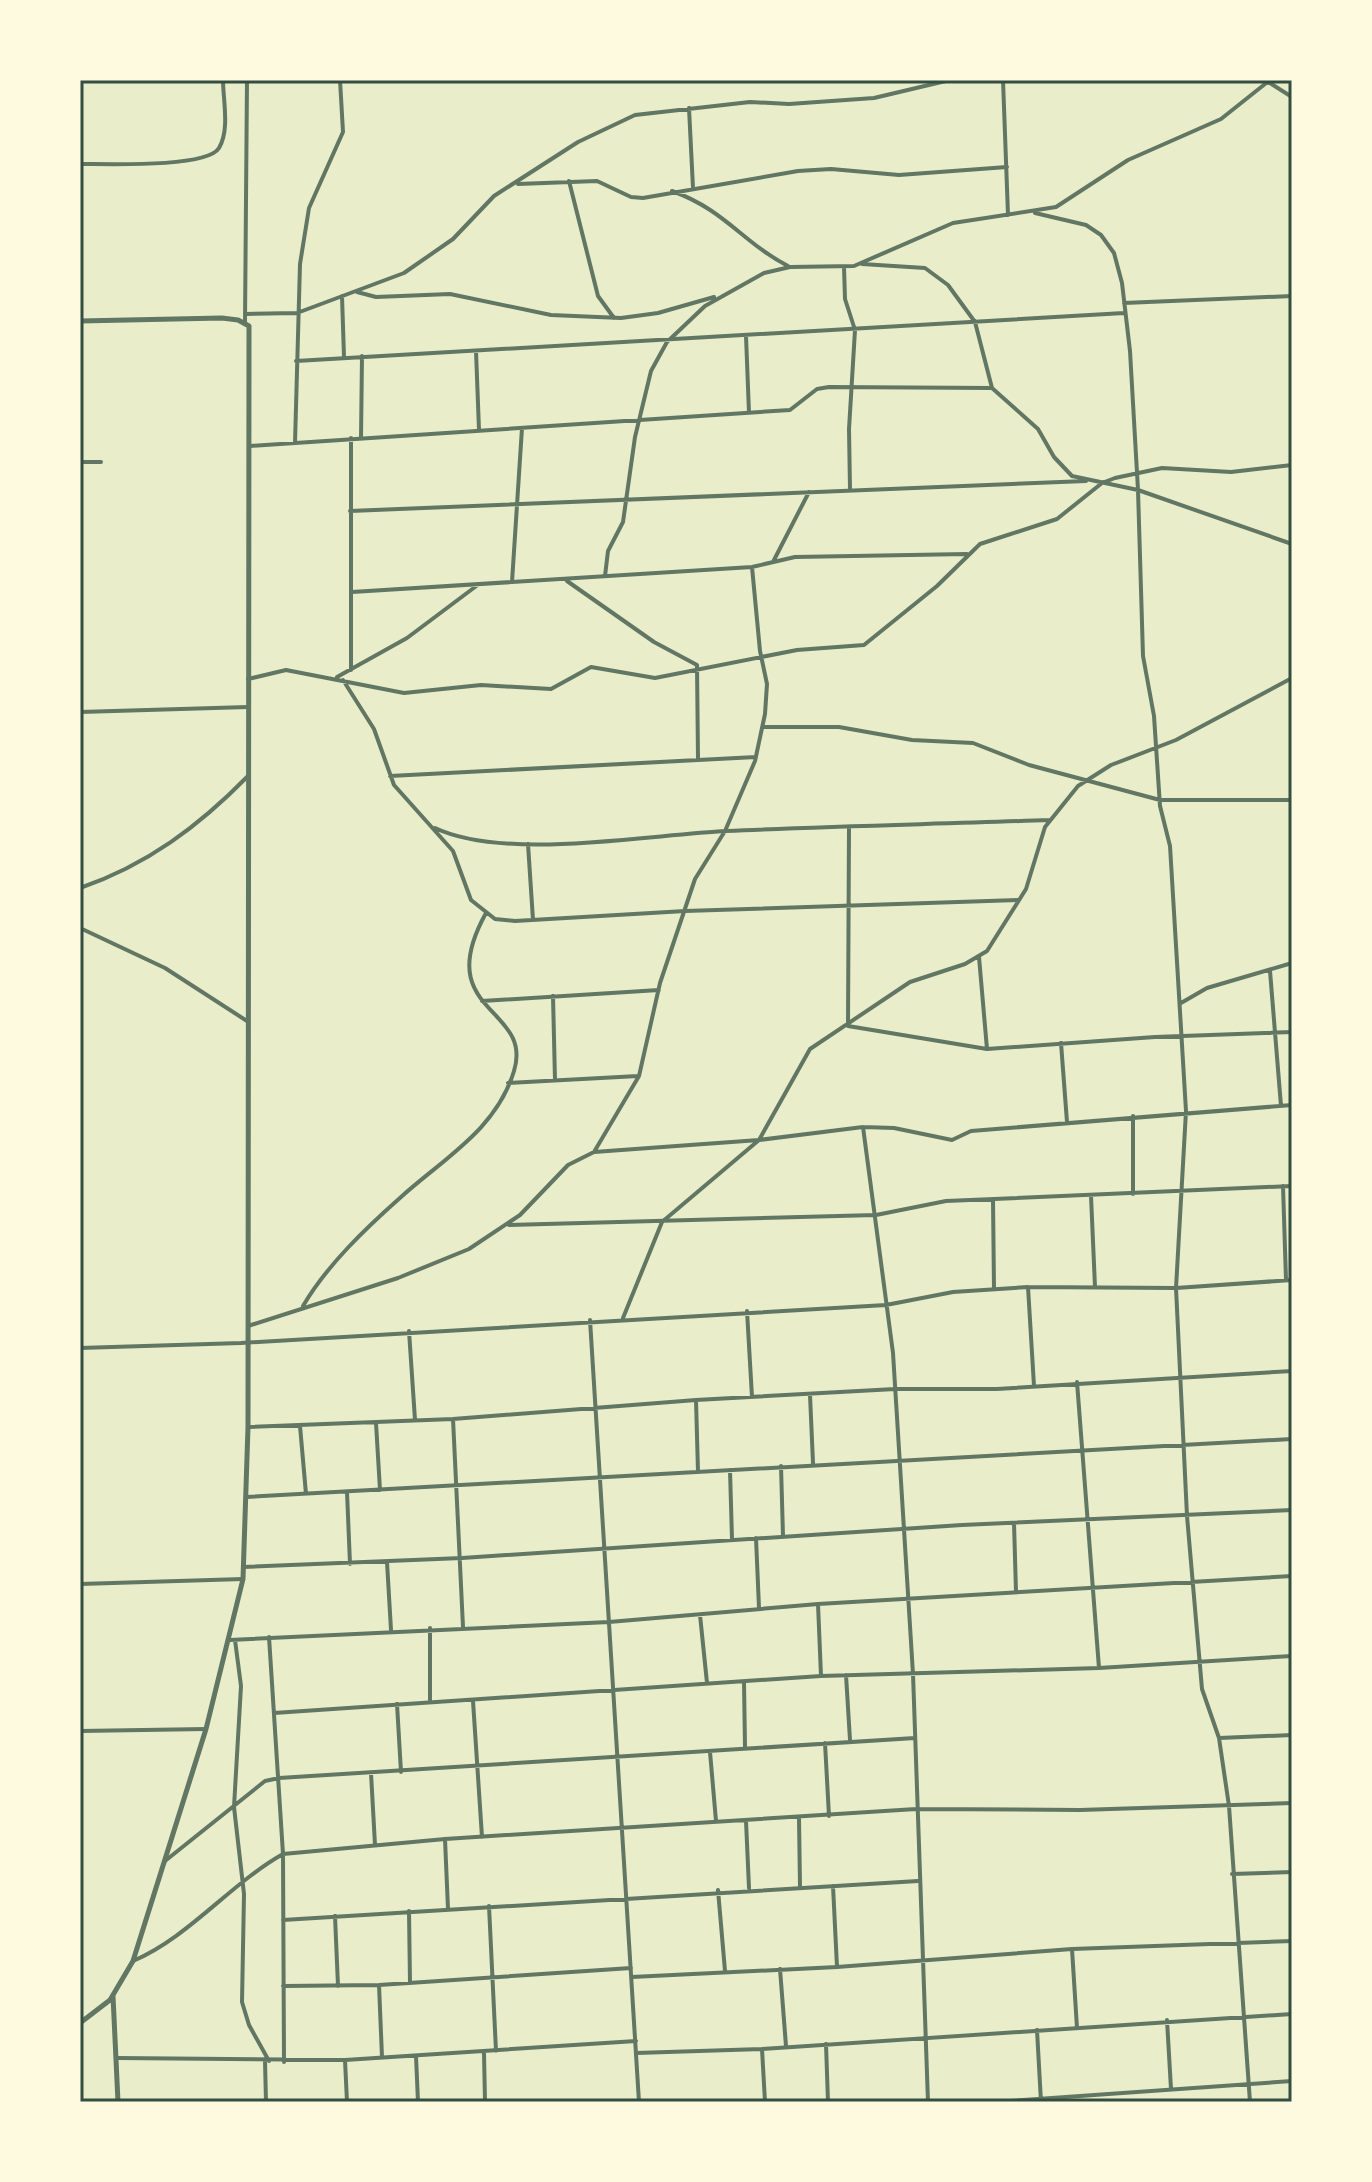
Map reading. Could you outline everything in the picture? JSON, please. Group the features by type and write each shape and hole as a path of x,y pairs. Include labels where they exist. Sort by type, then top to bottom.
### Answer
{"street":[{"path":"80,164 187,160 210,156 218,149 223,137 223,80"},
{"path":"80,2023 113,1996 133,1961 232,1640 243,1579 248,1427 250,332 245,322 247,80"},
{"path":"295,443 297,313 309,208 343,132 340,80"},
{"path":"245,314 297,313 391,280 423,262 461,232 494,196 578,142 627,117 649,111 874,98 950,80"},
{"path":"1003,80 1008,215"},
{"path":"605,576 608,551 623,522 638,421 651,371 667,342 684,323 720,296 764,273 790,267 859,264 953,223 1035,213 1068,200 1128,160 1221,119 1267,81 1292,97"},
{"path":"689,108 693,188"},
{"path":"511,185 569,180 603,182 637,198 823,169 899,175 1007,167"},
{"path":"569,180 595,287 614,318"},
{"path":"671,191 714,210 759,250 790,267"},
{"path":"1035,213 1086,225 1101,235 1114,253 1124,303 1137,471 1143,656 1157,748 1160,800 1170,846 1186,1111 1176,1288 1187,1516 1204,1700 1219,1738 1229,1806 1250,2102"},
{"path":"859,264 925,268 948,285 975,322 992,388 1038,429 1063,470 1086,481"},
{"path":"844,267 845,299 855,330 850,489"},
{"path":"355,292 376,297 450,294 551,315 614,318 658,313 720,296"},
{"path":"342,295 344,357"},
{"path":"1124,303 1292,296"},
{"path":"296,361 667,342 1125,313"},
{"path":"80,321 222,318 245,322"},
{"path":"746,336 749,413"},
{"path":"476,351 479,430"},
{"path":"361,438 362,356"},
{"path":"250,446 749,413 796,408 823,387 992,388"},
{"path":"512,582 522,428"},
{"path":"351,438 351,670"},
{"path":"80,462 101,462"},
{"path":"248,679 286,670 404,693 481,685 551,689 591,667 644,677 698,672 761,658 870,642 986,541 1057,519 1102,483 1137,471 1175,468 1231,472 1292,465"},
{"path":"350,511 1086,481 1138,490 1292,544"},
{"path":"774,560 810,491"},
{"path":"352,592 752,567 774,560 969,554"},
{"path":"594,1152 639,1076 659,990 695,879 725,831 756,757 763,727 767,684 761,658 752,567"},
{"path":"565,579 654,642 696,664 698,759"},
{"path":"335,678 416,632 479,584"},
{"path":"623,1318 662,1222 759,1140 810,1049 910,982 979,957 996,940 1026,889 1037,849 1050,820 1086,779 1157,748 1292,678"},
{"path":"343,680 374,729 390,776 402,796 453,851 467,893 486,913 503,921 685,911 1018,900"},
{"path":"80,712 248,707"},
{"path":"763,727 823,725 912,740 964,741 1029,765 1160,800 1292,800"},
{"path":"390,776 756,757"},
{"path":"80,888 137,863 183,837 248,776"},
{"path":"428,824 473,841 528,844 725,831 1050,820"},
{"path":"848,1026 849,827"},
{"path":"528,844 533,920"},
{"path":"302,1308 314,1288 369,1227 403,1195 457,1153 497,1107 515,1070 515,1042 510,1029 480,1001 468,962 486,913"},
{"path":"80,928 165,968 247,1021"},
{"path":"979,957 987,1049"},
{"path":"1180,1005 1207,988 1292,963"},
{"path":"1270,971 1281,1106"},
{"path":"480,1001 659,990"},
{"path":"553,996 555,1080"},
{"path":"848,1026 987,1049 1292,1032"},
{"path":"1061,1043 1067,1122"},
{"path":"508,1083 639,1076"},
{"path":"248,1326 433,1265 506,1225 568,1165 594,1152 759,1140 863,1127 894,1128 952,1140 971,1131 1186,1111 1292,1105"},
{"path":"1133,1116 1133,1194"},
{"path":"863,1127 895,1389 913,1674 928,2102"},
{"path":"80,1348 248,1342 886,1305 953,1292 1028,1287 1176,1288 1289,1280 1283,1186"},
{"path":"506,1225 876,1215 946,1201 1292,1186"},
{"path":"1091,1196 1095,1287"},
{"path":"993,1199 994,1289"},
{"path":"1028,1287 1034,1386"},
{"path":"747,1311 752,1397"},
{"path":"590,1320 639,2102"},
{"path":"409,1331 415,1420"},
{"path":"248,1427 453,1419 596,1406 895,1389 1034,1386 1292,1371"},
{"path":"1077,1382 1085,1451 1099,1668"},
{"path":"810,1395 813,1463"},
{"path":"696,1400 698,1472"},
{"path":"453,1419 463,1627"},
{"path":"376,1423 380,1490"},
{"path":"300,1426 306,1494"},
{"path":"246,1497 600,1479 899,1458 1184,1447 1292,1439"},
{"path":"781,1466 783,1536"},
{"path":"730,1470 732,1539"},
{"path":"347,1492 350,1564"},
{"path":"243,1567 462,1558 1090,1518 1292,1510"},
{"path":"1014,1523 1016,1592"},
{"path":"756,1538 759,1608"},
{"path":"387,1562 391,1630"},
{"path":"232,1640 430,1628 609,1622 818,1604 1292,1576"},
{"path":"80,1584 243,1579"},
{"path":"818,1604 821,1676"},
{"path":"700,1615 707,1683"},
{"path":"430,1628 430,1703"},
{"path":"269,1637 283,1854 284,2062"},
{"path":"232,1640 241,1686 234,1807 243,1880 242,2002 249,2025 267,2061 266,2102"},
{"path":"274,1713 821,1676 1099,1668 1292,1656"},
{"path":"846,1675 850,1741"},
{"path":"744,1682 745,1748"},
{"path":"473,1701 482,1837"},
{"path":"397,1704 401,1772"},
{"path":"80,1731 206,1729"},
{"path":"1219,1738 1292,1735"},
{"path":"165,1861 265,1781 279,1778 915,1738"},
{"path":"825,1743 829,1816"},
{"path":"710,1752 716,1822"},
{"path":"371,1773 375,1845"},
{"path":"133,1961 154,1952 243,1880 283,1854 445,1839 916,1809 1292,1803"},
{"path":"799,1818 800,1888"},
{"path":"746,1821 749,1888"},
{"path":"445,1839 448,1909"},
{"path":"1232,1874 1292,1872"},
{"path":"283,1920 749,1888 918,1881"},
{"path":"833,1886 837,1967"},
{"path":"718,1890 725,1971"},
{"path":"489,1906 496,2051"},
{"path":"409,1911 410,1983"},
{"path":"335,1916 338,1986"},
{"path":"632,1977 837,1967 921,1958 1072,1949 1292,1941"},
{"path":"1072,1949 1077,2028"},
{"path":"283,1986 379,1985 491,1975 631,1968"},
{"path":"780,1969 786,2047"},
{"path":"379,1985 382,2057"},
{"path":"113,1996 118,2102"},
{"path":"636,2053 762,2049 1292,2014"},
{"path":"1167,2020 1171,2089"},
{"path":"1037,2030 1040,2100"},
{"path":"117,2058 284,2062 484,2053 636,2041"},
{"path":"826,2044 828,2102"},
{"path":"762,2049 765,2102"},
{"path":"484,2053 485,2102"},
{"path":"416,2056 418,2102"},
{"path":"345,2060 347,2102"},
{"path":"996,2102 1292,2081"}]}
